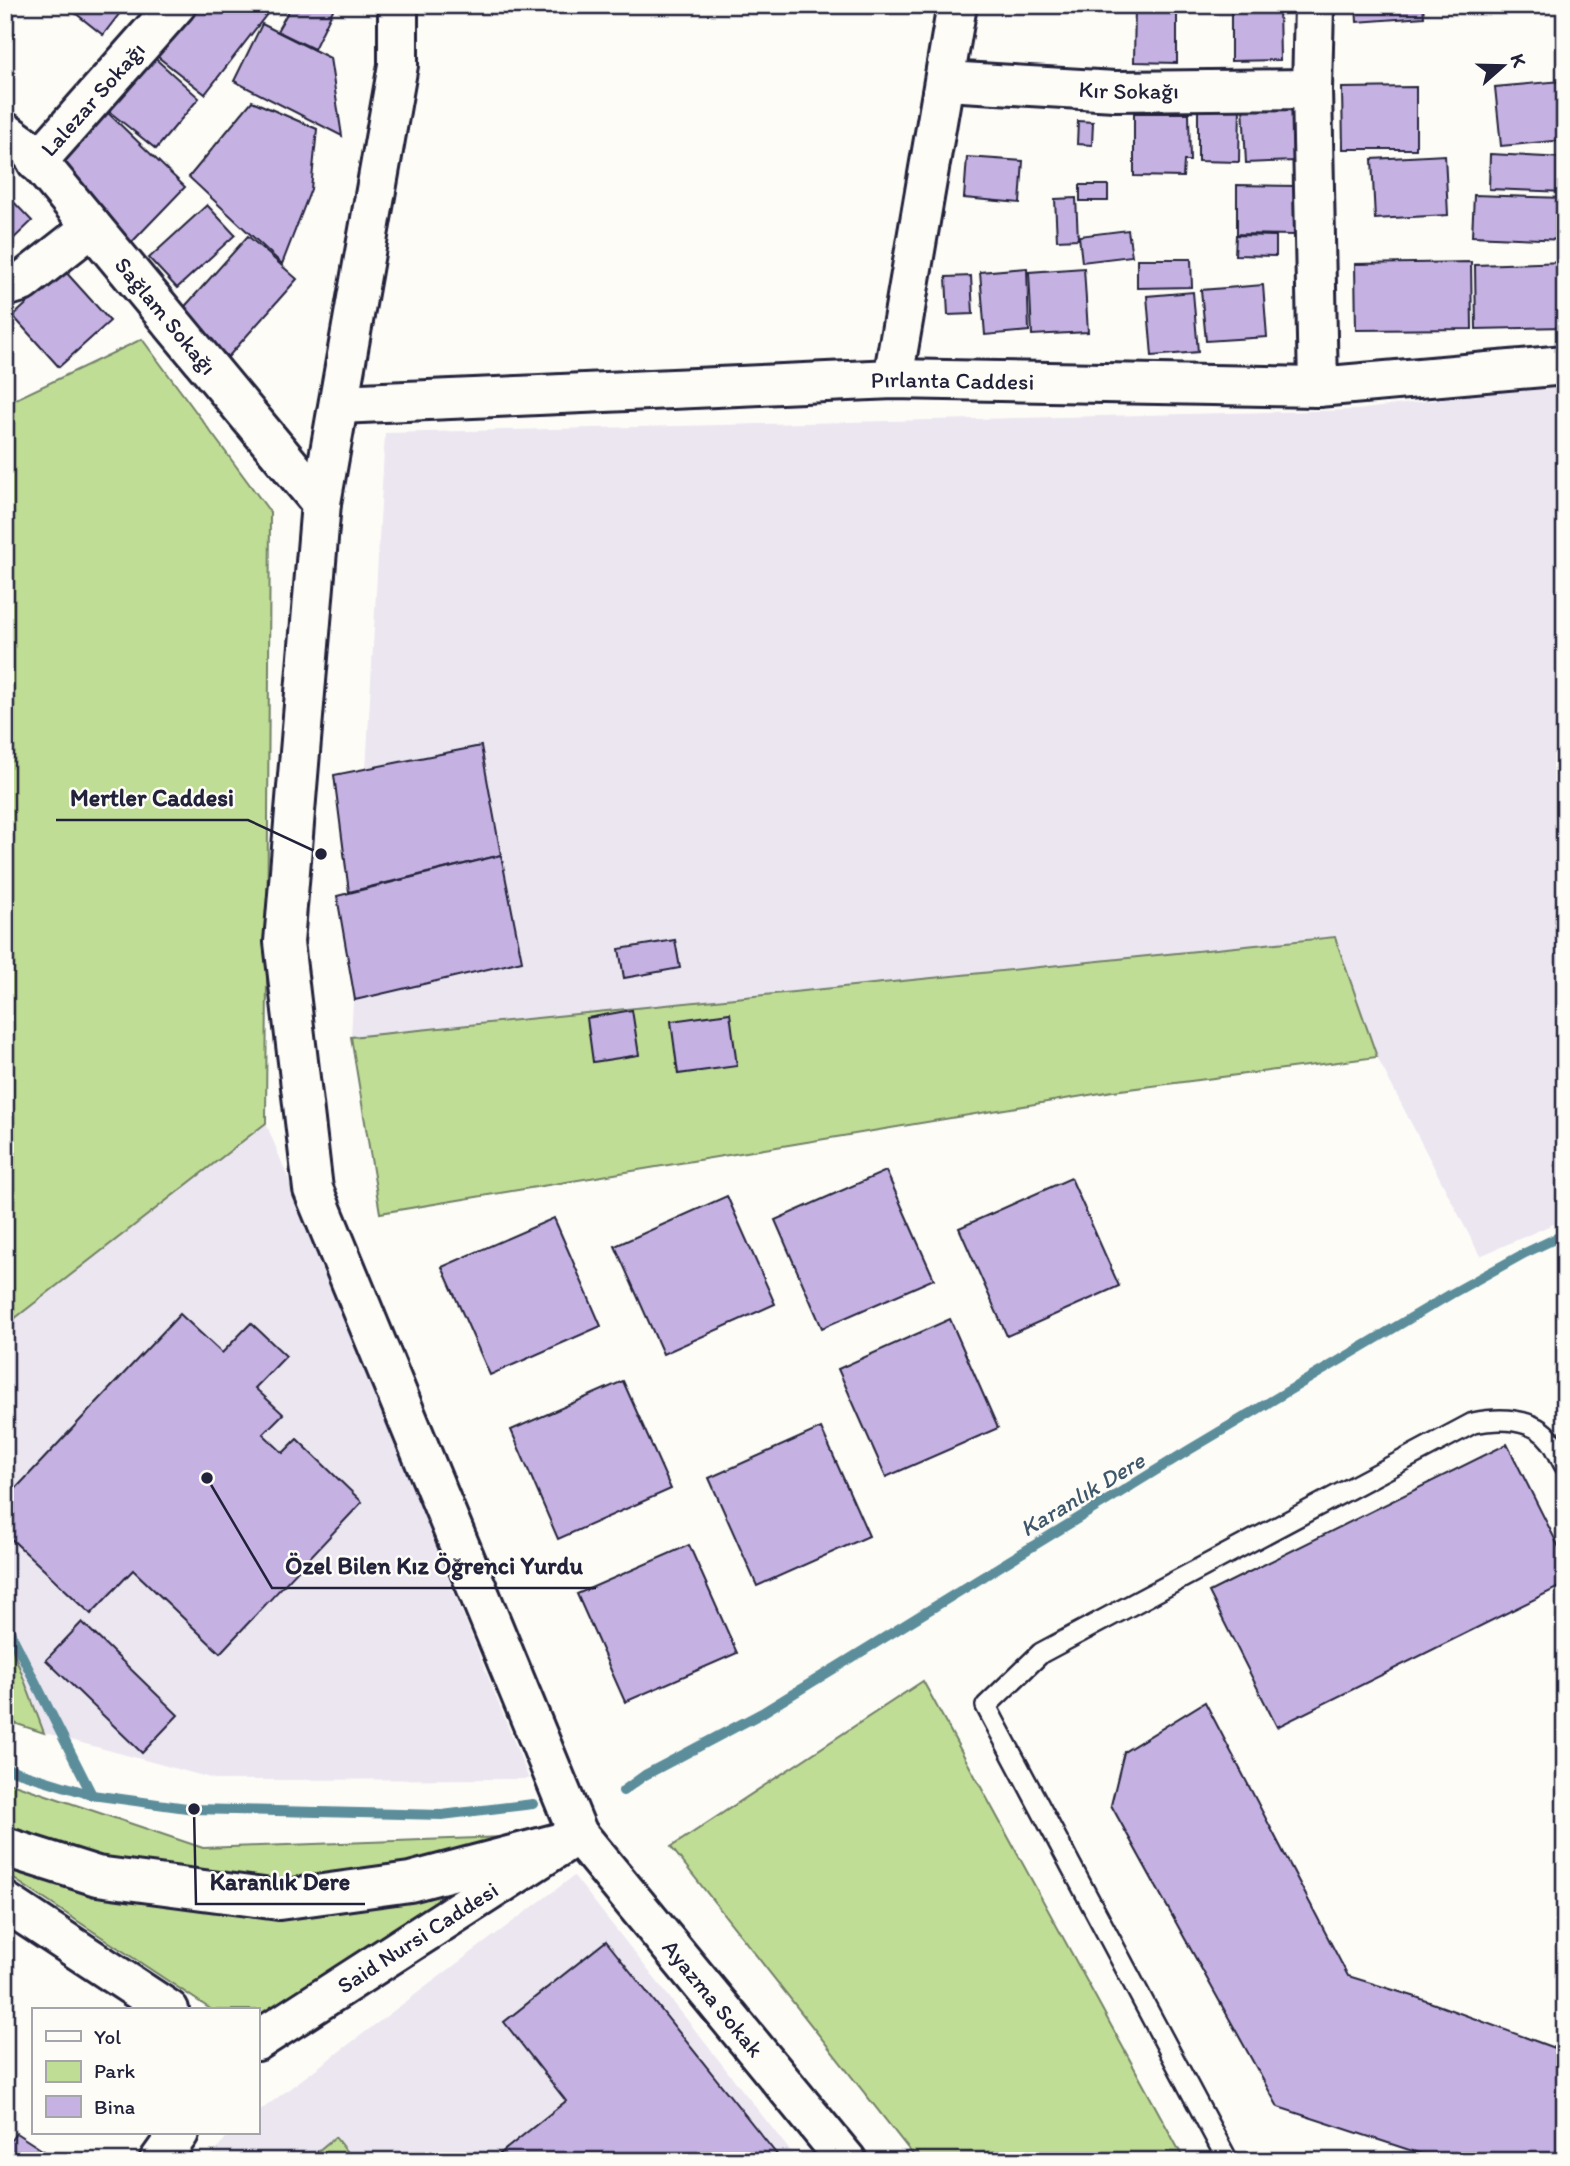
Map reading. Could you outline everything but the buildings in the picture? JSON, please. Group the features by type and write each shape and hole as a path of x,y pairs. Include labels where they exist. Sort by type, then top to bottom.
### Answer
{"street":[{"name":"Lalezar Sokağı","path":"37,162 176,5"},
{"name":"Ayazma Sokak","path":"398,5 398,65 321,503 284,942 313,1189 572,1837 846,2161"},
{"path":"893,379 957,5"},
{"path":"1314,5 1312,89 1318,387"},
{"name":"Kır Sokağı","path":"945,80 1115,91 1312,89"},
{"name":"Sağlam Sokağı","path":"5,132 26,147 321,503"},
{"path":"5,287 22,282 92,227"},
{"name":"Pırlanta Caddesi","path":"339,404 893,379 1318,387 1565,365"},
{"path":"5,1847 97,1876 279,1900 410,1882 572,1837"},
{"name":"Said Nursi Caddesi","path":"259,2040 572,1837"},
{"path":"5,1902 166,2008"},
{"path":"159,2161 178,2134"}],"lane":[{"path":"1228,2161 986,1706 1041,1653 1474,1423 1491,1419 1524,1423 1550,1439 1565,1466"}],"shaded area":[{"path":"1565,383 1565,1219 1480,1256 1377,1057 1335,937 351,1037 385,433 1357,410"},
{"path":"266,1123 529,1779 218,1780 45,1733 5,1629 5,1326"},
{"path":"574,1876 798,2161 209,2161 230,2134 259,2134 259,2112"}],"green space":[{"path":"142,339 270,512 266,1123 5,1326 5,397 14,400"},
{"path":"1335,937 1377,1057 1113,1091 380,1213 351,1037"},
{"path":"5,1629 44,1733 5,1720"},
{"path":"923,1681 1185,2161 918,2161 671,1847"},
{"path":"5,1781 203,1848 504,1837 513,1860 259,2019 259,2008 209,2008 5,1873"},
{"path":"335,2137 354,2161 306,2161"}],"waterway":[{"name":"Karanlık Dere","path":"623,1791 645,1775 762,1713 1189,1450 1451,1294 1565,1234"},
{"path":"5,1622 92,1795"},
{"name":"Karanlık Dere","path":"5,1768 92,1795 194,1809 442,1815 533,1804"}],"place":[{"name":"Mertler Caddesi","path":"321,854"},
{"name":"Özel Bilen Kız Öğrenci Yurdu","path":"207,1478"},
{"name":"Karanlık Dere","path":"194,1809"}]}
